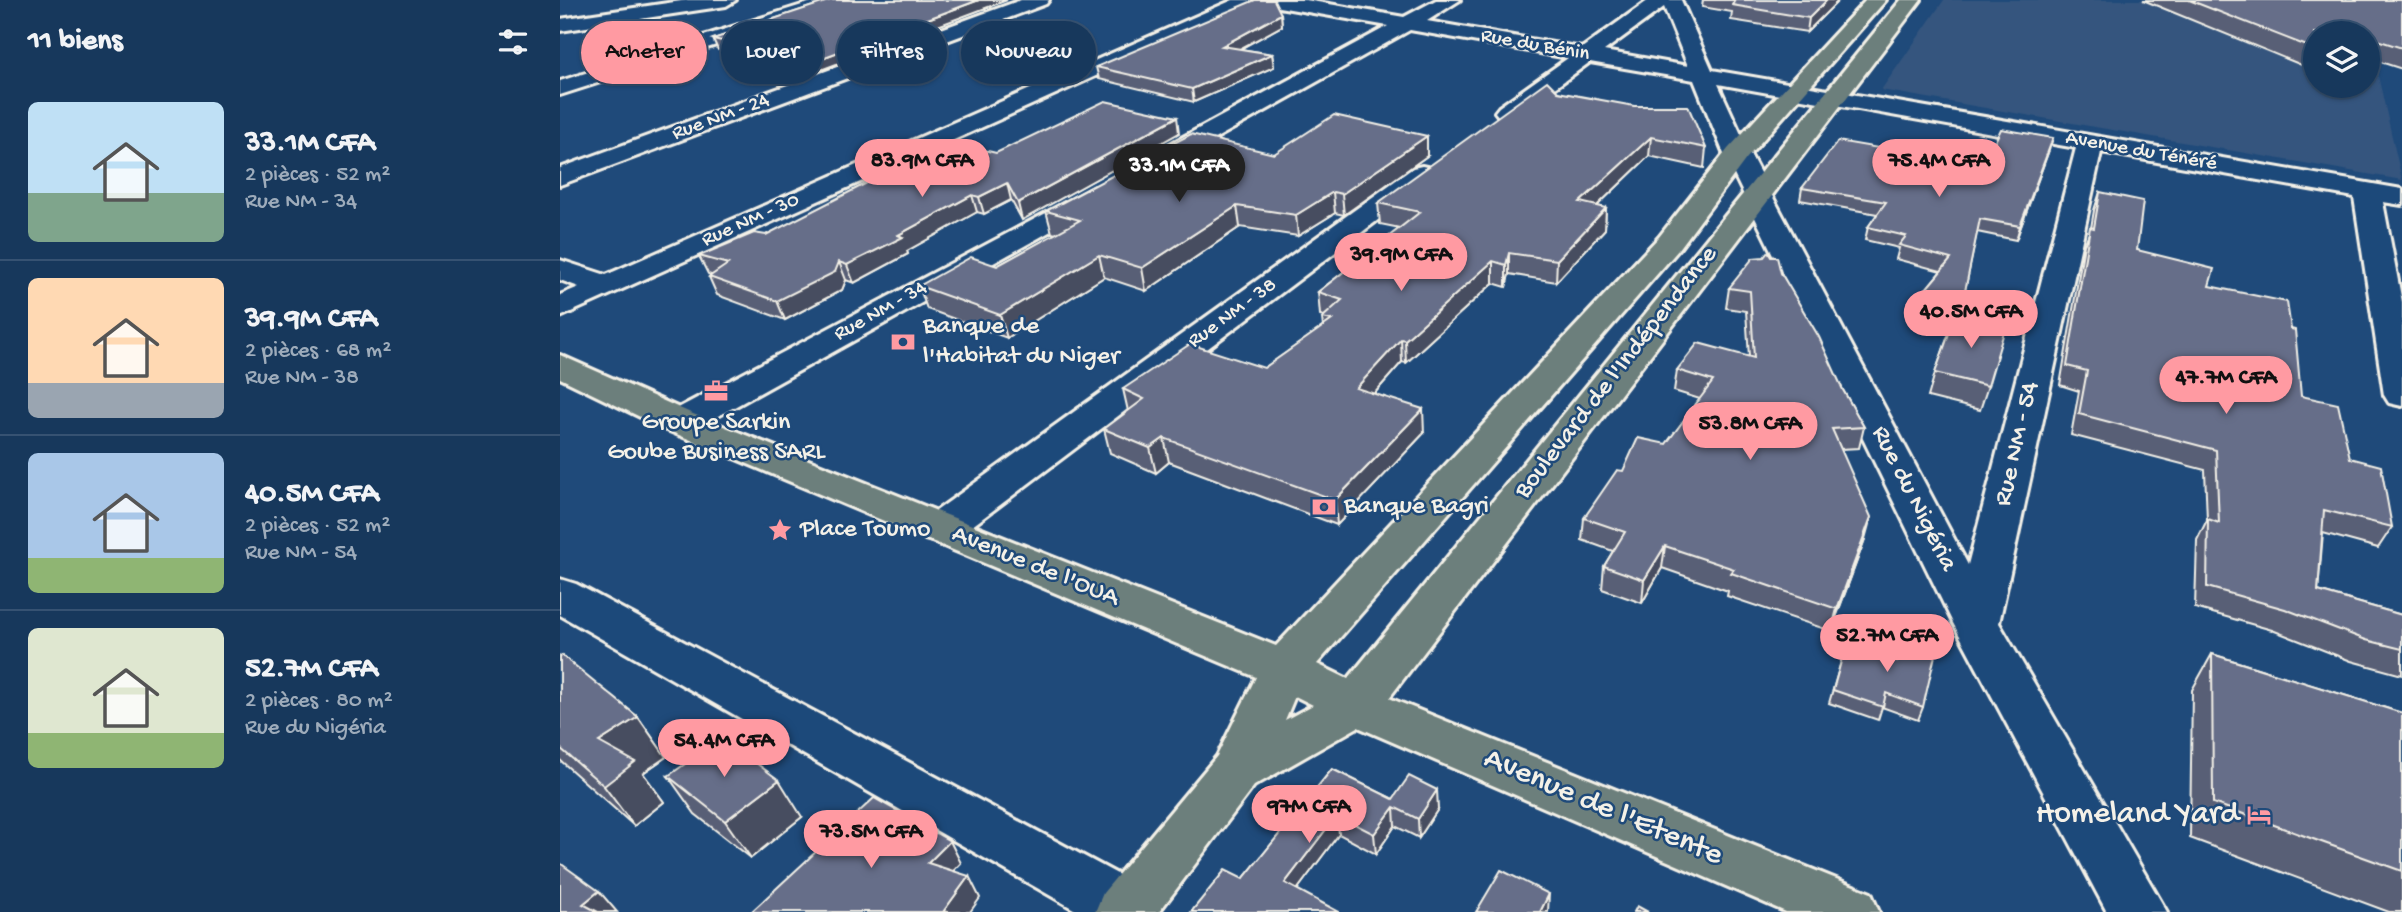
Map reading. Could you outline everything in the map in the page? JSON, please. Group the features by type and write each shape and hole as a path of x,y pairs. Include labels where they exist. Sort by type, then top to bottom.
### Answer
{"main road":[{"name":"Boulevard de l'Indépendance","path":"1126,910 1236,771 1284,669 1669,243 1737,153 1796,92 1877,0"},
{"name":"Boulevard de l'Indépendance","path":"1236,771 1356,705 1911,0"},
{"name":"Avenue de l'OUA","path":"560,365 680,422 1284,669 1356,705"},
{"name":"Avenue de l'Etente","path":"1356,705 1850,912"}],"street":[{"path":"560,23 635,0"},
{"path":"560,23 726,0"},
{"path":"560,88 838,0"},
{"name":"Rue NM - 24","path":"560,177 1039,0"},
{"name":"Rue NM - 30","path":"560,307 1249,0"},
{"name":"Rue du Bénin","path":"1273,0 1796,92"},
{"name":"Rue NM - 34","path":"680,422 1450,0"},
{"path":"1485,128 1661,0"},
{"name":"Rue du Nigéria","path":"1671,0 1737,153 1976,623 2138,912"},
{"name":"Avenue du Ténéré","path":"1796,92 2402,197"},
{"name":"Rue NM - 54","path":"1976,623 2090,143"},
{"name":"Rue NM - 38","path":"940,529 1440,161"},
{"path":"2367,191 2402,395"},
{"path":"560,269 606,286"},
{"path":"560,595 1126,910"}],"shaded area":[{"path":"1944,0 2252,0 2303,28 2303,98 2380,98 2380,84 2402,180 1881,90"}],"building":[{"path":"831,0 979,0 922,21 837,21 837,52 823,58 823,21 767,21"},
{"path":"1255,0 1274,0 1281,14 1222,46 1272,54 1192,89 1096,67"},
{"path":"1735,0 1827,0 1809,18 1732,5"},
{"path":"2189,0 2402,0 2402,48 2380,41 2380,21 2303,21 2303,44"},
{"path":"1547,81 1558,92 1634,106 1688,106 1706,148 1651,137 1580,202 1606,208 1557,260 1509,253 1506,265 1493,261 1405,340 1401,339 1356,388 1423,409 1335,500 1164,438 1150,448 1104,429 1144,399 1123,389 1190,344 1264,368 1332,320 1322,318 1342,300 1318,292 1420,212 1378,203"},
{"path":"1105,101 1177,117 1018,203 1007,183 979,197 972,195 898,235 903,237 847,265 839,262 835,272 777,301 709,277 728,264 699,256 754,233 766,235 931,150 938,152 955,143 996,153"},
{"path":"1334,115 1427,136 1342,194 1333,192 1296,215 1237,206 1142,268 1099,255 1000,315 919,286 971,257 997,266 1080,220 1046,211 1191,134 1274,154"},
{"path":"2001,129 2053,138 2020,226 1980,219 1960,315 1916,301 1951,259 1899,245 1906,236 1868,227 1886,202 1802,188 1838,141 1983,166"},
{"path":"2100,192 2143,201 2137,250 2214,269 2209,286 2287,302 2291,329 2295,330 2301,396 2338,404 2350,458 2381,466 2392,527 2324,510 2318,591 2402,615 2402,649 2366,640 2285,609 2207,587 2208,519 2219,523 2216,450 2079,414 2087,371 2067,366 2090,227 2094,228"},
{"path":"1768,252 1771,257 1777,257 1781,273 1819,337 1843,390 1864,427 1832,429 1871,517 1837,609 1731,573 1734,569 1665,546 1644,580 1604,566 1625,532 1584,518 1617,470 1623,471 1638,438 1666,444 1713,381 1677,370 1698,343 1754,358 1750,291 1729,288 1753,258 1764,257"},
{"path":"1956,314 2006,325 1988,386 1935,373"},
{"path":"1908,638 1937,647 1923,707 1886,693 1883,707 1833,690 1846,644 1897,661"},
{"path":"2212,654 2402,713 2402,871 2213,803"},
{"path":"562,655 638,717 599,742 635,762 604,786 560,748"},
{"path":"722,738 779,780 725,821 668,776"},
{"path":"1332,769 1393,799 1409,776 1437,790 1418,819 1394,807 1374,834 1337,815 1285,883 1339,912 1191,912 1225,870 1243,879"},
{"path":"874,798 950,841 928,863 969,876 943,912 751,912"},
{"path":"560,863 599,891 583,904 598,912 560,912"},
{"path":"1501,870 1549,894 1540,912 1476,912"},
{"path":"1637,906 1648,912 1634,912"}],"place":[{"name":"Banque de l'Habitat du Niger","path":"903,342"},
{"name":"Groupe Sarkin Goube Business SARL","path":"716,391"},
{"name":"Banque Bagri","path":"1324,507"},
{"name":"Place Toumo","path":"780,530"},
{"name":"Homeland Yard","path":"2259,815"}]}
